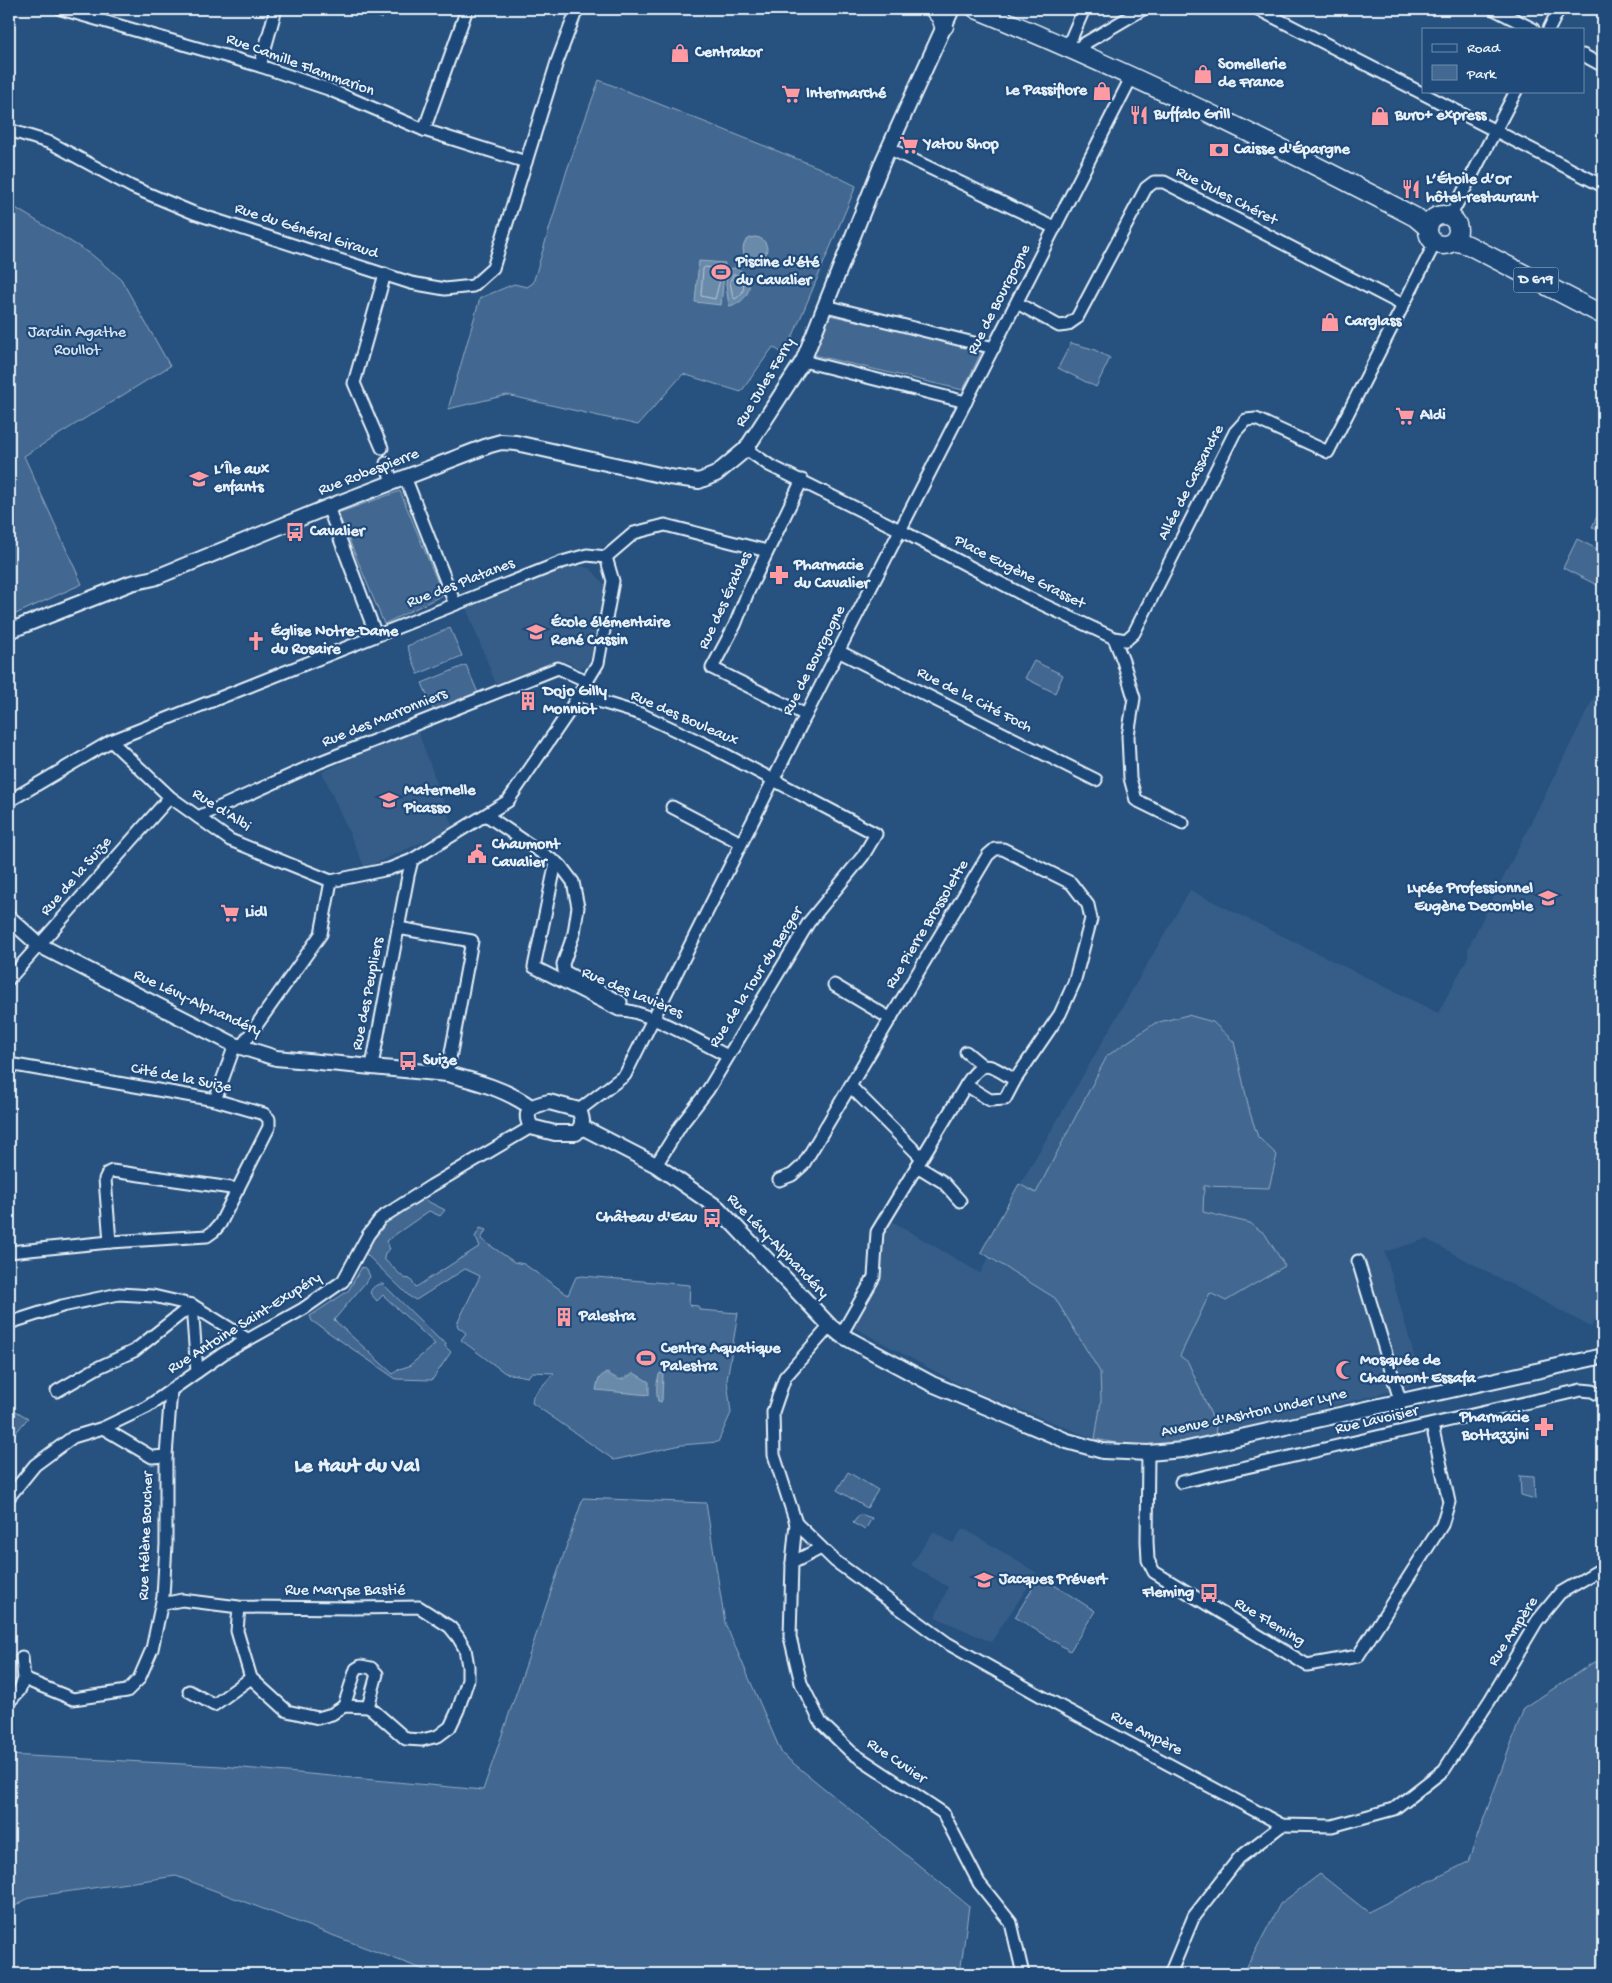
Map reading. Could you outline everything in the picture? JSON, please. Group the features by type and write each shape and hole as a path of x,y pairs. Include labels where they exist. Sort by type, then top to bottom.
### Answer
{"main road":[{"path":"934,9 941,17 944,26"},
{"path":"976,9 1073,50 1276,144 1428,231 1444,246 1460,240 1457,224 1452,214 1440,215 1428,231"},
{"name":"D 619","path":"1460,240 1603,315"}],"street":[{"name":"Rue Camille Flammarion","path":"61,9 260,66 328,89 424,130 526,162"},
{"path":"260,66 276,9"},
{"path":"424,130 467,9"},
{"name":"Rue du Général Giraud","path":"9,130 51,143 132,188 194,213 411,283 445,288 473,286 493,268 557,62 577,9"},
{"name":"Rue Jules Ferry","path":"900,530 769,465 746,449 803,360 888,148 952,9"},
{"path":"1073,50 1084,9"},
{"path":"1073,50 1143,9"},
{"path":"1258,9 1603,186"},
{"path":"1494,9 1531,28"},
{"path":"1550,28 1559,9"},
{"path":"1584,56 1603,66"},
{"name":"Rue de Bourgogne","path":"579,1110 625,1075 838,651 1131,78"},
{"path":"1452,214 1516,92"},
{"path":"888,148 1055,228"},
{"name":"Rue Jules Chéret","path":"1016,303 1059,326 1067,325 1077,318 1146,188 1154,182 1164,182 1403,305"},
{"path":"1403,305 1428,231"},
{"path":"382,448 354,383 385,274"},
{"name":"Allée de Cassandre","path":"1126,640 1134,633 1235,432 1246,420 1256,418 1328,452 1403,305"},
{"path":"826,306 994,348"},
{"path":"803,360 966,402"},
{"name":"Rue Robespierre","path":"9,631 131,583 154,578 328,507 501,442 516,443 669,477 699,481 716,474 746,449"},
{"path":"386,463 399,480 455,604"},
{"name":"Rue des Érables","path":"802,480 748,592 735,625 712,668 806,715"},
{"path":"328,507 376,635"},
{"path":"215,1100 238,1046 321,934 331,881 389,869 412,860 508,801 598,663 613,581 606,557 634,532 665,525 767,551"},
{"name":"Place Eugène Grasset","path":"900,530 1030,598 1114,638 1126,640"},
{"name":"Rue des Platanes","path":"9,801 111,741 562,562 587,555 606,557"},
{"path":"1114,638 1134,698 1128,736 1130,778 1136,800 1183,823"},
{"name":"Rue de la Cité Foch","path":"838,651 1096,780"},
{"name":"Rue des Marronniers","path":"198,817 320,762 558,668 587,681"},
{"name":"Rue des Bouleaux","path":"578,695 641,714 711,746 773,780"},
{"name":"Rue d'Albi","path":"111,741 170,797 230,840 331,881"},
{"name":"Rue de la Tour du Berger","path":"656,1165 681,1125 708,1090 808,922 863,856 876,834 773,780"},
{"name":"Rue de la Suize","path":"9,979 170,797"},
{"path":"672,807 741,843"},
{"path":"486,815 556,862 573,882 578,907 574,933 563,964 564,971 569,976 624,1004 626,1009"},
{"name":"Rue Pierre Brossolette","path":"779,1180 792,1176 803,1165 988,856 995,850 1003,849 1071,883 1088,906 1091,919 1074,983 1060,1014 1015,1080"},
{"name":"Rue des Peupliers","path":"372,1066 412,860"},
{"name":"Rue des Lavières","path":"556,862 534,967 619,1010 626,1009 653,1019 728,1056"},
{"name":"Rue Lévy-Alphandéry","path":"9,918 38,945 238,1046 276,1058 447,1074 473,1080 509,1095 532,1108"},
{"name":"Rue des Peupliers","path":"398,928 472,941 447,1074"},
{"path":"834,985 891,1018"},
{"path":"966,1052 983,1066 990,1066 1015,1080 1005,1099 990,1100 966,1085"},
{"name":"Cité de la Suize","path":"9,1064 215,1100 264,1114 269,1119 270,1127 220,1224 207,1236 110,1242 9,1252"},
{"name":"Rue Ampère","path":"983,1066 974,1072 877,1232 874,1277 835,1330 811,1347 785,1376 773,1412 774,1455 796,1523 835,1561 947,1643 1041,1696 1282,1825 1332,1826 1394,1809 1444,1770 1490,1700 1538,1621 1560,1593 1603,1568"},
{"path":"850,1086 919,1162 943,1182 960,1201"},
{"path":"549,1102 579,1110 583,1120 582,1128 576,1133 555,1134 532,1127 528,1120 528,1112 535,1104 549,1102"},
{"name":"Rue Antoine Saint-Exupéry","path":"103,1428 147,1407 247,1339 303,1309 342,1281 368,1235 381,1218 532,1127"},
{"name":"Rue Lévy-Alphandéry","path":"582,1128 656,1165 718,1208 835,1330"},
{"path":"110,1242 105,1179 108,1173 112,1171 238,1189"},
{"path":"1358,1261 1400,1400"},
{"path":"9,1323 62,1306 119,1294 153,1296 192,1304 247,1339"},
{"path":"192,1304 197,1372"},
{"path":"57,1391 97,1368 134,1351 192,1304"},
{"name":"Avenue d'Ashton Under Lyne","path":"835,1330 932,1384 1067,1441 1103,1451 1148,1453 1182,1450 1218,1443 1400,1400 1603,1356"},
{"path":"166,1456 170,1390"},
{"name":"Rue Lavoisier","path":"1181,1482 1581,1390 1603,1397"},
{"name":"Rue Fleming","path":"1148,1453 1146,1541 1148,1560 1154,1572 1307,1665 1358,1656 1442,1525 1449,1502 1432,1425"},
{"path":"9,1497 35,1464 72,1437 103,1428"},
{"name":"Rue Hélène Boucher","path":"24,1680 73,1700 127,1691 139,1679 152,1649 162,1604 166,1544 166,1456 152,1457 103,1428"},
{"name":"Rue Cuvier","path":"796,1523 792,1563 790,1637 801,1683 821,1723 851,1752 943,1813 979,1883 1011,1923 1023,1974"},
{"path":"792,1563 821,1548"},
{"name":"Rue Maryse Bastié","path":"162,1604 182,1600 239,1607 420,1607 450,1627 464,1649 468,1666 468,1680 450,1727 438,1736 422,1740 406,1739 368,1707"},
{"path":"239,1607 237,1632 251,1678 287,1710 318,1718 332,1714 344,1706 368,1707 377,1674 371,1668 361,1666 356,1669 344,1706"},
{"path":"9,1702 19,1691 24,1680 22,1657"},
{"path":"189,1691 214,1705 251,1678"},
{"path":"1170,1974 1194,1916 1239,1858 1282,1825"}],"shaded area":[{"name":"École élémentaire René Cassin","path":"578,565 591,569 603,583 605,592 591,657 587,666 580,669 568,662 556,662 496,684 466,608 568,566"},
{"path":"1603,679 1603,1304 1591,1327 1426,1239 1385,1252 1422,1383 1215,1436 1157,1447 1127,1445 1095,1439 966,1388 853,1327 882,1273 880,1239 890,1220 980,1273 989,1257 981,1252 1190,890 1438,1013 1468,957 1468,948"},
{"name":"Maternelle Picasso","path":"417,728 453,828 365,868 322,772"},
{"name":"Jacques Prévert","path":"963,1528 1037,1573 991,1642 935,1617 948,1587 911,1565 933,1532 953,1543"}],"green space":[{"path":"599,80 820,168 856,186 785,355 773,347 741,392 683,374 638,425 507,395 448,409 480,298 514,284 527,287 533,283 567,170"},
{"name":"Jardin Agathe Roullot","path":"9,204 91,254 121,279 170,366 24,456 82,584 9,617"},
{"path":"829,315 983,349 963,390 813,355"},
{"path":"1071,343 1093,349 1110,358 1096,387 1058,368"},
{"path":"400,491 443,595 384,624 338,513"},
{"path":"1603,504 1603,533 1592,527"},
{"path":"1577,539 1603,552 1603,588 1563,568"},
{"path":"450,628 462,656 418,674 407,646"},
{"path":"1034,661 1063,675 1055,693 1025,678"},
{"path":"466,665 478,693 434,711 422,683"},
{"path":"1188,1015 1213,1022 1234,1042 1250,1113 1258,1137 1277,1155 1269,1188 1204,1186 1203,1212 1250,1223 1265,1234 1285,1266 1226,1301 1210,1293 1180,1356 1188,1362 1216,1426 1215,1436 1157,1447 1127,1445 1095,1439 1101,1401 1100,1372 1055,1298 981,1252 1019,1184 1036,1193 1107,1056 1155,1023"},
{"name":"Centre Aquatique Palestra","path":"421,1198 445,1210 440,1216 429,1211 386,1241 390,1249 385,1253 384,1259 404,1278 410,1279 416,1287 480,1246 475,1237 480,1228 486,1230 481,1239 514,1262 524,1264 568,1295 576,1277 583,1276 690,1285 689,1305 698,1306 700,1310 738,1313 727,1380 731,1413 718,1442 681,1445 614,1460 532,1403 533,1396 554,1373 532,1372 528,1377 505,1373 461,1340 466,1333 457,1324 480,1276 465,1269 416,1300 410,1297 365,1253 376,1234 388,1220"},
{"path":"362,1267 367,1269 370,1277 334,1320 393,1374 399,1369 409,1366 435,1344 383,1295 377,1301 370,1293 375,1286 383,1284 439,1339 446,1343 445,1346 451,1352 432,1380 396,1379 312,1321 310,1316 348,1291"},
{"path":"9,1407 28,1418 9,1441"},
{"path":"848,1472 878,1490 867,1508 837,1490"},
{"path":"1520,1476 1534,1477 1535,1499 1521,1495"},
{"path":"583,1498 706,1503 725,1623 782,1754 969,1906 960,1974 435,1974 176,1876 30,1897 9,1910 9,1755 222,1766 483,1790"},
{"path":"860,1514 872,1518 865,1530 853,1523"},
{"path":"1040,1576 1095,1611 1070,1651 1015,1617"},
{"path":"1594,1662 1603,1662 1603,1974 1243,1974 1280,1904 1320,1874 1368,1912 1468,1862 1524,1708"}],"water":[{"path":"369,9 385,12 382,19 367,12"},
{"path":"755,237 760,238 766,244 766,254 760,260 755,261 750,260 744,254 743,249 744,244 750,238"},
{"path":"699,261 725,263 721,305 695,302"},
{"path":"735,268 747,276 749,288 747,295 742,300 737,304 729,306 726,285 727,269"},
{"path":"607,1373 621,1379 634,1373 649,1382 649,1395 596,1390 600,1377"},
{"path":"660,1373 663,1374 661,1402 658,1401 657,1390"}],"place":[{"name":"Centrakor","path":"680,53"},
{"name":"Somellerie de France","path":"1203,74"},
{"name":"Le Passiflore","path":"1102,91"},
{"name":"Intermarché","path":"791,94"},
{"name":"Buffalo Grill","path":"1139,115"},
{"name":"Buro+ express","path":"1380,116"},
{"name":"Yatou Shop","path":"909,145"},
{"name":"Caisse d'Épargne","path":"1219,150"},
{"name":"L’Étoile d’Or hôtel-restaurant","path":"1411,189"},
{"name":"Piscine d'été du Cavalier","path":"721,272"},
{"name":"Carglass","path":"1330,322"},
{"name":"Aldi","path":"1405,416"},
{"name":"L’Île aux enfants","path":"199,479"},
{"name":"Cavalier","path":"295,532"},
{"name":"Pharmacie du Cavalier","path":"779,575"},
{"name":"École élémentaire René Cassin","path":"536,632"},
{"name":"Église Notre-Dame du Rosaire","path":"256,641"},
{"name":"Dojo Gilly Monniot","path":"528,701"},
{"name":"Maternelle Picasso","path":"389,800"},
{"name":"Chaumont Cavalier","path":"477,854"},
{"name":"Lycée Professionnel Eugène Decomble","path":"1548,898"},
{"name":"Lidl","path":"230,913"},
{"name":"Suize","path":"408,1061"},
{"name":"Château d'Eau","path":"712,1218"},
{"name":"Palestra","path":"564,1317"},
{"name":"Centre Aquatique Palestra","path":"646,1358"},
{"name":"Mosquée de Chaumont Essafa","path":"1345,1370"},
{"name":"Pharmacie Bottazzini","path":"1544,1427"},
{"name":"Jacques Prévert","path":"984,1580"},
{"name":"Fleming","path":"1209,1593"}],"district":[{"name":"Le Haut du Val","path":"357,1467"}]}
